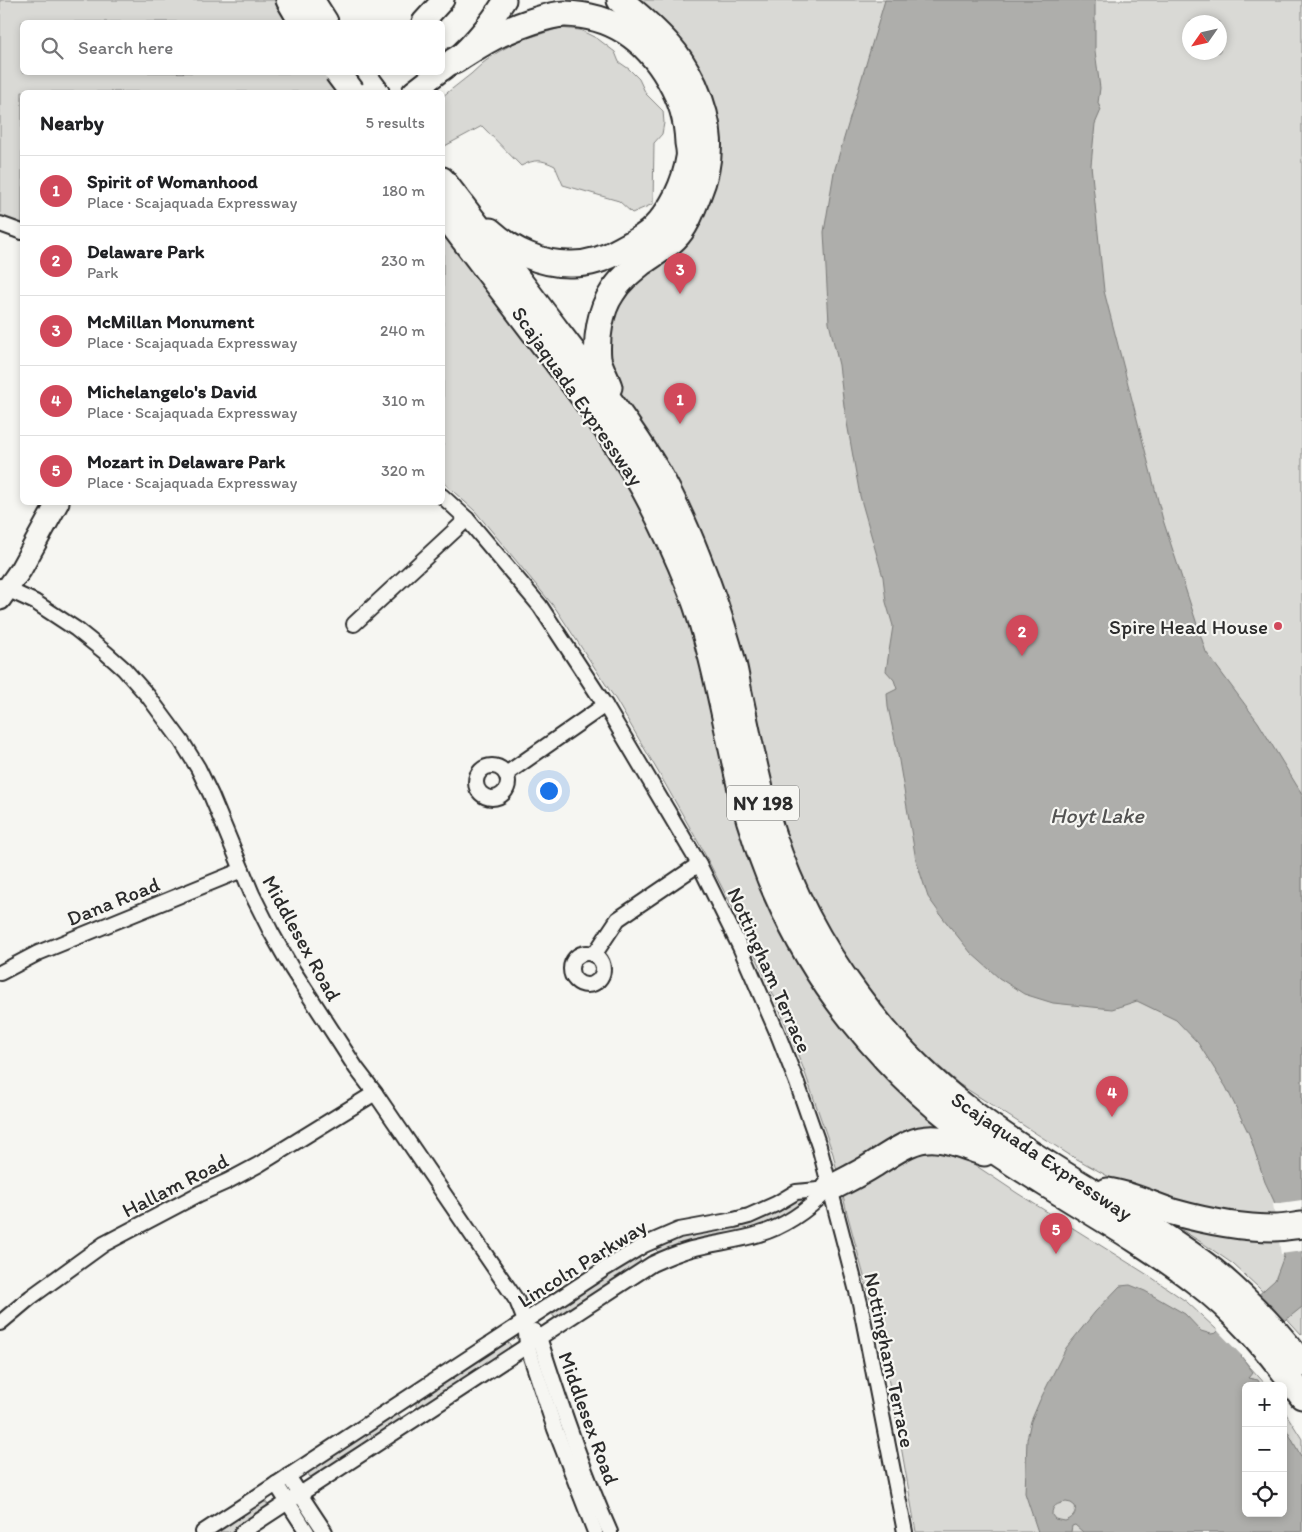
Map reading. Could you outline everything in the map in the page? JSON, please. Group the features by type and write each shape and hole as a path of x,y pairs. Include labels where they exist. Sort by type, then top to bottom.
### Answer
{"highway":[{"path":"289,0 301,20"},
{"path":"311,0 324,20"},
{"path":"620,0 651,27 671,48 685,67 706,118 709,144 708,163 702,185 684,226 675,238 623,279 611,294 603,314 597,336 598,360 622,419"},
{"path":"445,68 500,34 536,20 564,14 593,18 620,27 646,46 663,68 678,96 687,125 689,157 683,182 670,209 653,230 604,259 573,264 544,262 519,251 453,209"},
{"path":"339,75 350,90"},
{"path":"363,75 374,90"},
{"name":"Scajaquada Expressway","path":"445,188 469,246 611,435 642,485 664,528 700,616 756,840 774,890 811,960 827,985 869,1040 897,1070 948,1117 1016,1165 1238,1306"},
{"name":"Scajaquada Expressway","path":"453,209 601,390 659,475 678,513 702,570 730,652 759,787 773,837 799,899 828,953 857,996 889,1036 926,1074 957,1101 1027,1151 1173,1242 1213,1271 1238,1306 1280,1351 1302,1364"},
{"path":"445,230 469,246"},
{"path":"829,1189 909,1143 920,1140 937,1139 960,1144 1016,1165"},
{"path":"1088,1189 1122,1193 1151,1205 1192,1217 1238,1225 1276,1228 1302,1225"},
{"name":"Scajaquada Expressway","path":"1280,1351 1302,1396"}],"main road":[{"path":"425,20 443,0"},
{"path":"445,68 480,33 505,0"},
{"path":"337,90 357,75"},
{"path":"416,90 436,75"},
{"path":"2,591 21,568 56,505"}],"street":[{"path":"0,224 20,231"},
{"name":"Nottingham Terrace","path":"445,499 467,519 540,606 605,705 699,864 740,947 777,1032 812,1127 860,1303 905,1532"},
{"path":"354,624 467,519"},
{"name":"Middlesex Road","path":"2,591 35,602 76,629 118,664 148,696 182,742 198,768 242,870 271,932 292,969 356,1068 515,1297 525,1321 527,1345 554,1429 595,1532"},
{"path":"506,774 605,705"},
{"path":"594,955 618,920 699,864"},
{"name":"Dana Road","path":"0,973 38,953 242,870"},
{"name":"Hallam Road","path":"0,1324 32,1296 104,1244 258,1165 375,1093"},
{"name":"Lincoln Parkway","path":"203,1532 644,1245 679,1230 749,1216 776,1204 796,1192 829,1189"},
{"name":"Lincoln Parkway","path":"242,1532 652,1264 692,1249 745,1238 774,1229 809,1208 829,1189"},
{"path":"644,1245 652,1264"},
{"name":"Middlesex Road","path":"525,1321 539,1337 571,1432 610,1532"},
{"path":"401,1402 413,1420"},
{"path":"288,1476 325,1532"},
{"path":"276,1484 307,1532"}],"shaded area":[{"path":"0,0 278,0 293,20 20,20 20,75 333,75 344,90 20,90 20,224 0,216"},
{"path":"629,0 1302,0 1302,1335 1259,1288 1233,1264 1161,1217 1122,1184 1068,1154 959,1084 917,1047 878,1006 844,958 801,879 628,411 606,370 613,306 712,179"},
{"path":"560,28 580,30 598,39 615,52 619,62 639,79 646,94 663,111 664,123 662,134 654,143 653,204 632,213 619,201 563,185 555,166 538,161 521,166 482,126 445,146 445,94 498,52 518,41"},
{"path":"445,228 606,450 645,516 688,617 701,662 720,745 916,1105 942,1128 966,1159 1151,1277 1187,1302 1216,1329 1263,1382 1242,1382 1242,1517 1287,1517 1287,1415 1302,1439 1302,1532 916,1532 894,1406 875,1317 833,1154 804,1070 774,996 739,920 701,847 616,700 556,609 475,511 445,484"},
{"path":"797,1196 805,1198 806,1201 772,1226 660,1254 656,1250 656,1245"},
{"path":"635,1256 640,1259 640,1265 559,1319 553,1316 552,1310"},
{"path":"504,1341 510,1344 511,1350 419,1408 416,1406 416,1399"},
{"path":"396,1413 400,1416 401,1422 314,1480 309,1476 308,1470"},
{"path":"261,1500 267,1503 268,1509 236,1532 211,1532"}],"water":[{"name":"Hoyt Lake","path":"885,0 1095,0 1095,51 1100,88 1098,103 1101,110 1095,124 1091,165 1104,291 1163,520 1206,652 1258,722 1302,794 1302,1307 1241,1356 1253,1372 1248,1378 1258,1380 1259,1382 1242,1382 1242,1517 1287,1517 1287,1430 1302,1458 1302,1532 1083,1532 1075,1525 1072,1526 1071,1532 1038,1532 1025,1493 1027,1439 1031,1421 1066,1348 1095,1312 1120,1286 1130,1285 1145,1291 1185,1314 1201,1331 1211,1334 1216,1333 1275,1280 1284,1256 1274,1201 1265,1182 1249,1134 1226,1087 1198,1043 1176,1020 1137,1001 1112,1009 1053,1003 1024,994 999,978 971,953 928,897 916,860 888,707 887,694 897,689 894,680 886,671 893,626 886,602 883,577 860,496 844,406 839,365 829,323 824,232 834,172","holes":["1066,1502 1075,1506 1075,1514 1065,1521 1055,1519 1052,1515 1054,1507 1058,1504"]}],"pier":[{"path":"1302,1200 1302,1251 1281,1254 1273,1204"},
{"path":"1258,1292 1286,1322 1244,1356 1245,1359 1216,1329"}],"place":[{"name":"McMillan Monument","path":"680,294"},
{"name":"Spirit of Womanhood","path":"680,424"},
{"name":"Spire Head House","path":"1278,626"},
{"name":"Delaware Park","path":"1022,656"},
{"name":"Michelangelo's David","path":"1112,1117"},
{"name":"Mozart in Delaware Park","path":"1056,1254"}]}
